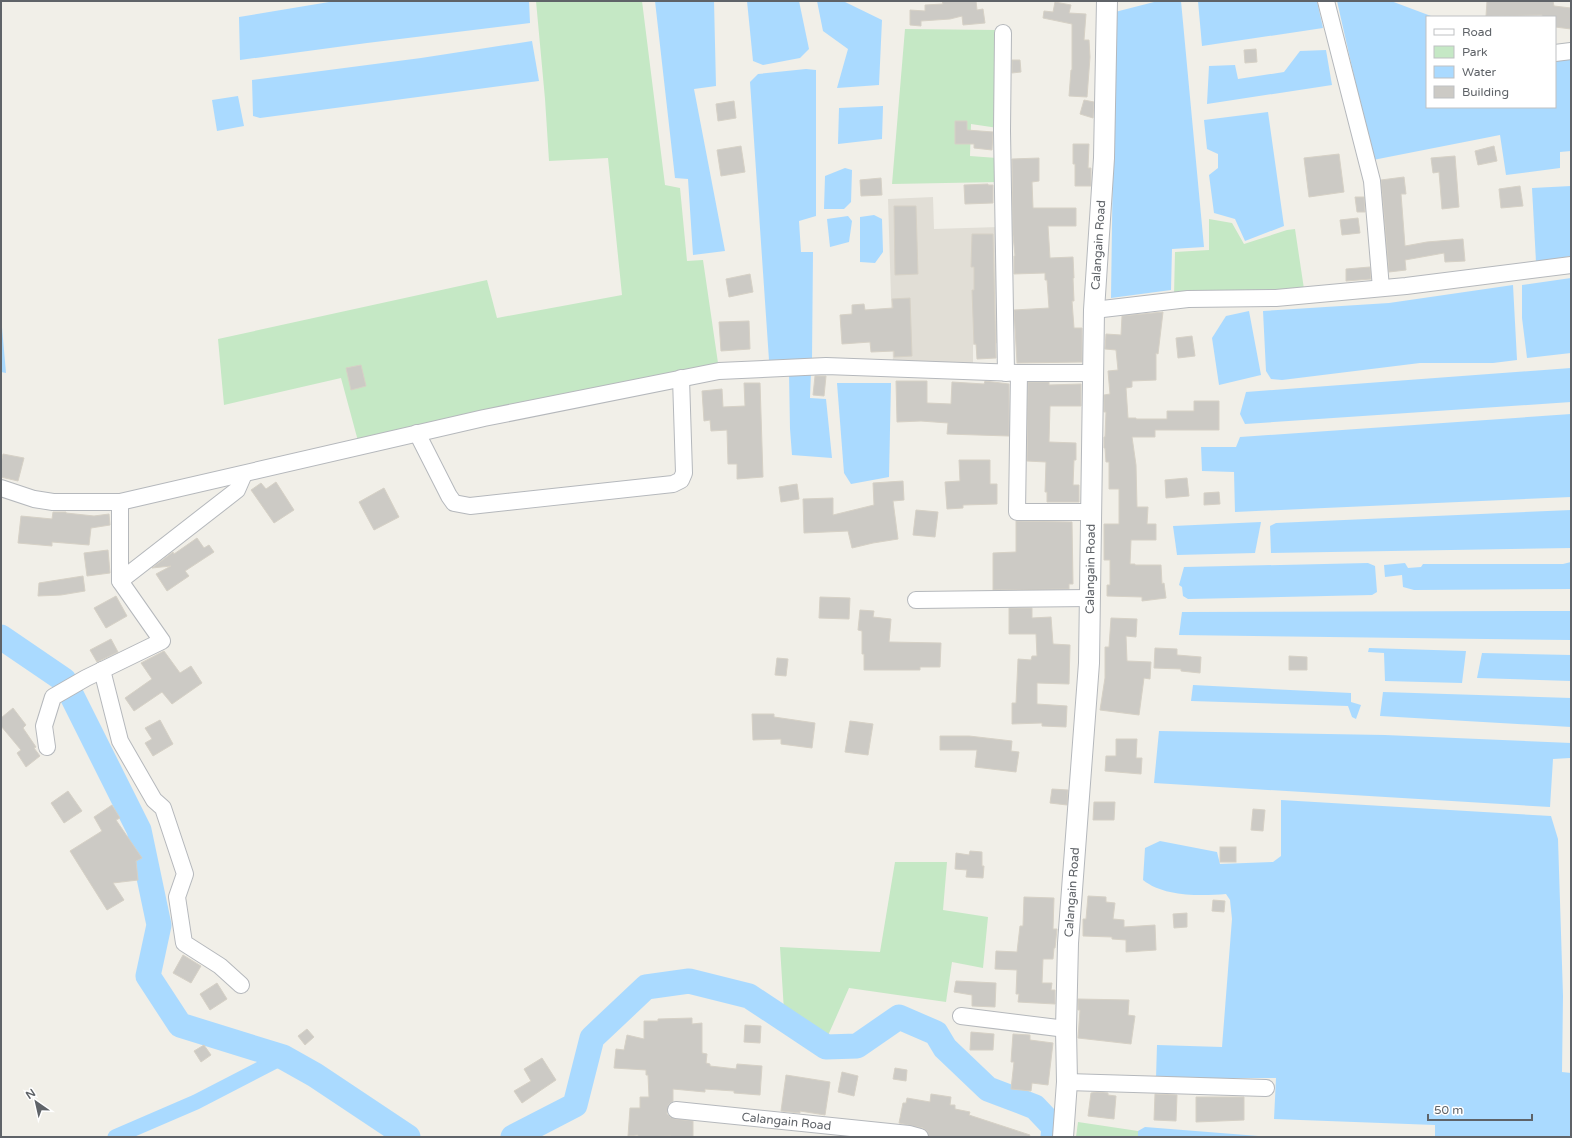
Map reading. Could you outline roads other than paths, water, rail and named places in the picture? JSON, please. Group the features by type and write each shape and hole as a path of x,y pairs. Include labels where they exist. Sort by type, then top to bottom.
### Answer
{"street":[{"path":"1326,1 1372,181 1381,288"},
{"name":"Calangain Road","path":"1063,1137 1067,1082 1066,1029 1068,943 1089,663 1094,310 1104,158 1107,2"},
{"path":"1003,33 1002,131 1017,512 1092,512"},
{"path":"1556,53 1571,51"},
{"path":"1094,310 1188,299 1276,298 1381,288 1571,265"},
{"path":"1,488 34,499 54,502 120,502 484,418 719,371 826,366 1012,373 1093,373"},
{"path":"417,433 449,496 454,503 462,505 470,506 673,484 681,480 684,473 681,378"},
{"path":"120,581 237,490 244,474"},
{"path":"47,747 44,726 53,696 162,641 120,581 120,502"},
{"path":"916,600 1091,598"},
{"path":"102,670 120,740 154,800 163,808 186,874 177,897 184,943 220,966 241,985"},
{"path":"961,1016 1066,1029"},
{"path":"1067,1082 1266,1088"},
{"name":"Calangain Road","path":"676,1110 909,1134 920,1137"}],"water":[{"path":"335,1 529,1 530,23 240,60 239,17"},
{"path":"655,1 714,1 716,86 694,89 725,251 693,255 688,179 675,178"},
{"path":"747,1 799,1 809,49 800,58 763,65 753,61"},
{"path":"817,1 843,1 882,20 879,85 837,88 848,49 823,31"},
{"path":"1158,1 1181,1 1204,247 1172,249 1171,290 1111,298 1115,12"},
{"path":"1198,1 1317,1 1323,28 1202,46"},
{"path":"1337,1 1391,1 1431,16 1426,16 1426,108 1556,108 1556,59 1571,56 1571,151 1560,152 1560,168 1506,175 1500,135 1373,160"},
{"path":"532,41 539,81 260,118 253,116 252,80 421,58"},
{"path":"1326,50 1332,85 1207,104 1209,66 1235,65 1238,79 1284,72 1300,51"},
{"path":"806,69 816,70 816,216 799,221 801,252 813,252 812,359 769,360 750,82 758,74"},
{"path":"238,96 244,126 217,131 212,100"},
{"path":"883,106 882,139 838,144 839,108"},
{"path":"1268,112 1284,226 1245,241 1235,219 1214,213 1209,175 1218,168 1218,154 1207,149 1204,120"},
{"path":"845,168 852,170 851,202 844,209 824,209 825,176"},
{"path":"1571,186 1571,256 1536,262 1532,188"},
{"path":"874,215 882,219 883,252 875,263 860,262 860,217"},
{"path":"848,216 852,221 849,242 830,247 827,219"},
{"path":"1571,278 1571,353 1527,358 1522,318 1522,285"},
{"path":"1513,285 1517,360 1493,363 1420,363 1282,380 1271,379 1266,371 1263,311 1389,303"},
{"path":"1249,311 1261,375 1219,385 1212,338 1226,316"},
{"path":"1,316 6,373 1,372"},
{"path":"1571,368 1571,402 1245,424 1240,414 1246,392"},
{"path":"789,372 811,372 810,398 826,399 832,458 792,455"},
{"path":"837,383 891,383 889,477 851,484 844,473"},
{"path":"1571,414 1571,497 1235,512 1234,472 1202,471 1201,447 1236,447 1240,437"},
{"path":"1571,510 1571,548 1271,553 1270,526 1276,523"},
{"path":"1261,522 1255,553 1177,555 1173,526"},
{"path":"1571,562 1571,589 1414,590 1403,587 1402,575 1385,577 1384,565 1405,563 1408,568 1421,567 1423,564 1563,564"},
{"path":"1368,563 1375,566 1377,592 1372,595 1188,599 1183,596 1182,587 1179,585 1184,567"},
{"path":"1571,611 1571,640 1179,635 1182,612"},
{"path":"1369,648 1466,651 1462,683 1385,681 1384,653 1368,652"},
{"path":"1482,653 1571,655 1571,681 1477,678"},
{"path":"1193,685 1351,693 1351,702 1361,705 1356,719 1352,717 1348,706 1191,701"},
{"path":"1383,692 1571,698 1571,727 1380,716"},
{"path":"1159,731 1385,735 1571,743 1571,799 1570,758 1553,759 1550,807 1154,783"},
{"path":"1281,800 1551,816 1558,839 1563,996 1562,1072 1571,1073 1571,1137 1435,1137 1435,1125 1274,1119 1276,1078 1156,1078 1157,1045 1222,1047 1232,919 1230,900 1226,894 1183,894 1161,890 1143,880 1145,848 1160,841 1217,852 1220,864 1273,862 1281,856"},
{"path":"1145,1127 1271,1137 1138,1137 1138,1131"}],"waterway":[{"path":"1,637 64,680 139,830 159,925 148,976 180,1025 283,1057 315,1075 408,1137"},
{"path":"513,1137 575,1105 592,1038 646,987 689,981 749,996 826,1047 857,1046 899,1017 936,1033 945,1048 988,1089 1035,1107 1054,1127 1053,1137"},
{"path":"115,1137 196,1102 283,1057"}]}
